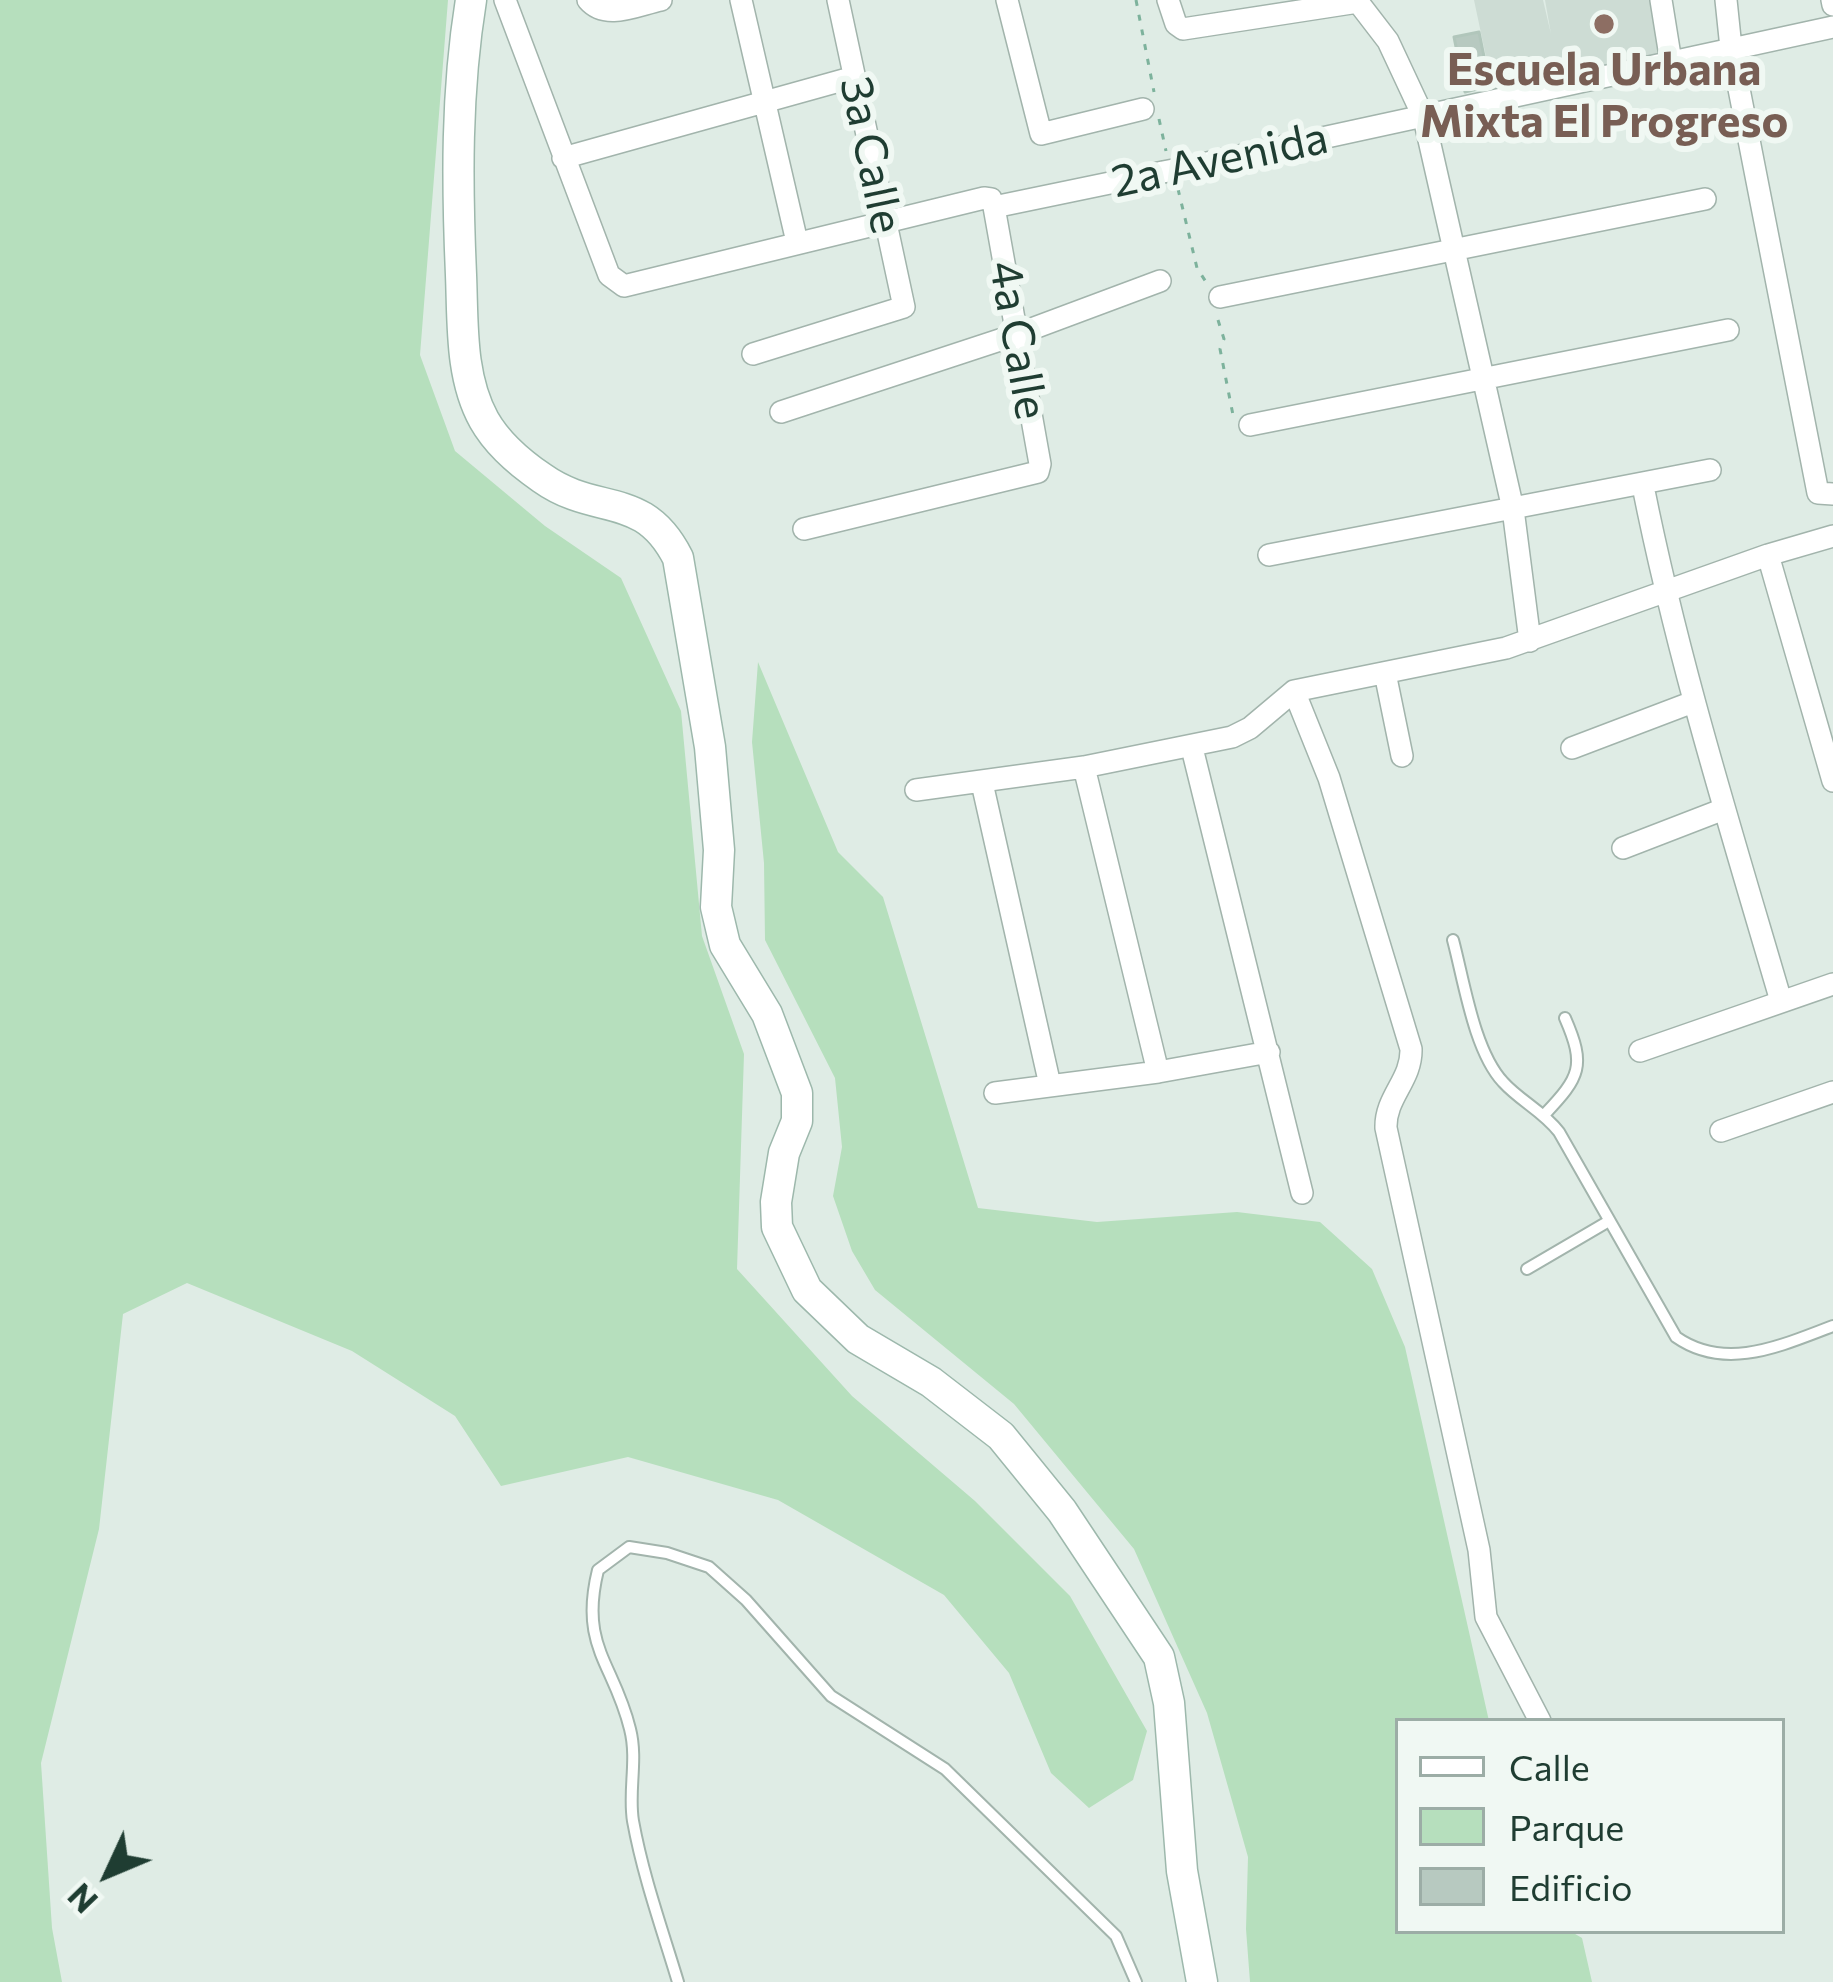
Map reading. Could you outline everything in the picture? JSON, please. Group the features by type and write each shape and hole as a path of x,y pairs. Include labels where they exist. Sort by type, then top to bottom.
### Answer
{"main road":[{"path":"471,0 458,99 458,212 467,373 483,419 513,454 564,493 647,518 665,532 678,558 710,747 719,850 716,907 725,945 767,1014 797,1093 797,1121 784,1153 776,1202 782,1241 807,1291 858,1339 931,1382 1000,1436 1062,1511 1159,1658 1169,1703 1182,1871 1202,1982"}],"street":[{"path":"505,0 563,158 854,77"},
{"path":"588,0 603,12 661,0"},
{"path":"741,0 797,242"},
{"name":"3a Calle","path":"753,354 902,310 904,305 838,0"},
{"path":"1007,0 1038,131 1046,135 1152,105"},
{"path":"1168,0 1176,24 1183,29 1362,1 1388,41 1424,118 1513,509 1530,641"},
{"path":"1661,0 1671,62"},
{"path":"1726,0 1731,48 1818,493 1833,494"},
{"name":"2a Avenida","path":"563,158 609,275 616,284 630,286 984,197 994,207 1833,27"},
{"path":"1214,296 1705,199"},
{"name":"4a Calle","path":"804,529 1038,472 994,207"},
{"path":"782,412 1160,281"},
{"path":"1242,422 1481,381 1728,329"},
{"path":"1269,555 1710,470"},
{"path":"1643,486 1693,702 1781,1001"},
{"path":"916,790 1084,767 1232,737 1294,691 1530,641 1833,536"},
{"path":"1768,555 1833,781"},
{"path":"1385,673 1402,756"},
{"path":"1294,691 1342,824 1411,1049 1409,1070 1386,1112 1386,1128 1479,1550 1486,1617 1538,1718"},
{"path":"1572,748 1693,702"},
{"path":"1192,748 1302,1193"},
{"path":"1084,767 1158,1072"},
{"path":"982,783 1050,1084"},
{"path":"1623,848 1724,808"},
{"path":"1640,1051 1833,984"},
{"path":"994,1094 1269,1052"},
{"path":"1720,1131 1833,1092"}],"lane":[{"path":"1453,940 1490,1065 1503,1083 1545,1114 1676,1337 1693,1349 1737,1354 1764,1352 1833,1327"},
{"path":"1545,1114 1575,1080 1580,1064 1565,1018"},
{"path":"1527,1269 1609,1222"},
{"path":"678,1982 636,1834 630,1727 599,1656 589,1604 598,1570 629,1547 667,1553 709,1568 746,1600 831,1696 945,1769 1116,1936 1136,1982"}],"path":[{"path":"1136,0 1152,105 1198,268 1214,296 1224,339 1220,349 1242,422"}],"shaded area":[{"path":"1474,0 1543,0 1551,34 1545,0 1653,0 1664,55 1493,90"}],"green space":[{"path":"0,0 448,0 420,355 455,451 545,526 621,578 681,711 702,936 744,1054 737,1269 852,1396 975,1501 1070,1596 1147,1731 1133,1780 1089,1808 1051,1773 1009,1673 944,1595 778,1500 628,1457 501,1486 455,1416 352,1351 187,1283 123,1314 99,1529 41,1763 52,1928 62,1982 0,1982"},
{"path":"758,662 838,852 883,897 978,1208 1097,1222 1237,1212 1320,1222 1372,1269 1405,1347 1488,1718 1395,1718 1395,1934 1575,1934 1582,1938 1592,1982 1250,1982 1248,1857 1207,1713 1134,1549 1014,1404 875,1290 852,1251 833,1196 842,1147 835,1078 765,940 764,863 752,742"}],"building":[{"path":"1479,32 1490,86 1465,92 1454,37"}],"place":[{"name":"Escuela Urbana Mixta El Progreso","path":"1604,24"}]}
